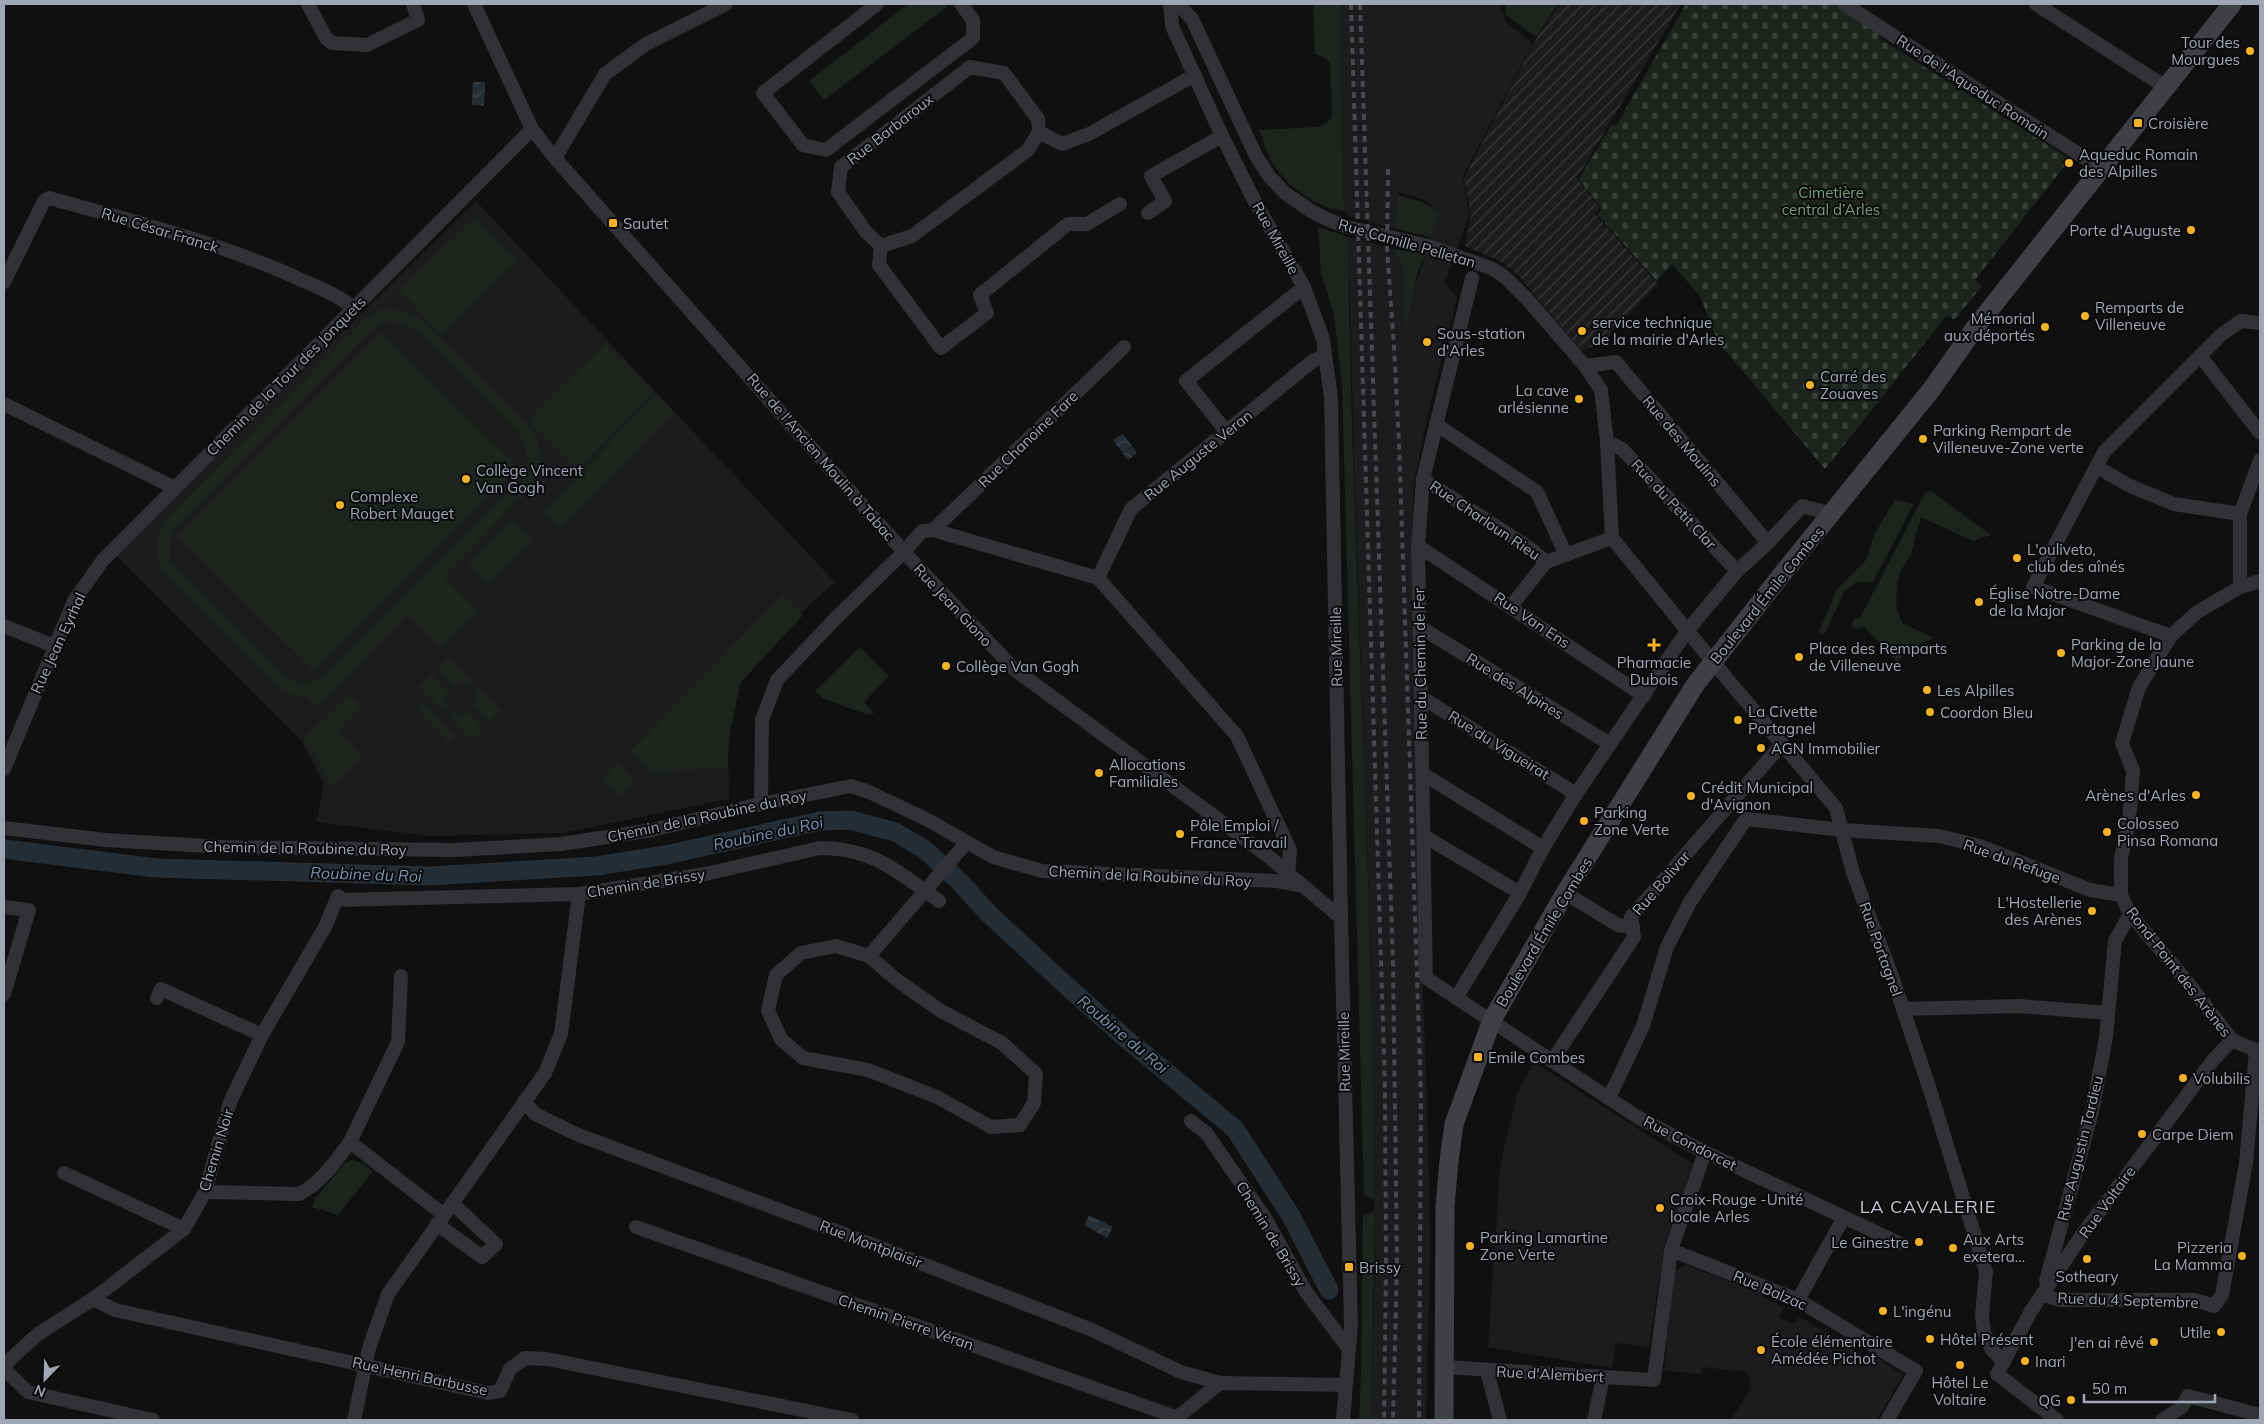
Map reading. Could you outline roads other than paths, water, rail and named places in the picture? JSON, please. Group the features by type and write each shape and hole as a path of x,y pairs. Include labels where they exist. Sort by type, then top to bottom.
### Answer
{"main road":[{"name":"Boulevard Émile Combes","path":"1444,1420 1445,1206 1449,1161 1454,1124 1492,1020 1565,893 1692,691 1713,662 1931,390 1975,328 2232,4"}],"street":[{"path":"308,4 326,38 332,43 367,45 418,20 413,4"},
{"name":"Rue de l'Ancien Moulin à Tabac","path":"474,4 532,129 555,158 904,552 922,530 933,530"},
{"path":"555,158 605,74 646,44 726,4"},
{"path":"877,4 763,93 803,146 826,150 973,38 973,20 961,4"},
{"name":"Rue Mireille","path":"1170,4 1172,26 1222,136 1255,202 1304,287 1323,340 1331,398 1340,918 1351,1326 1343,1420"},
{"name":"Rue Camille Pelletan","path":"1178,4 1192,19 1256,156 1269,176 1285,193 1311,211 1348,227 1428,246 1494,268 1506,277 1528,300 1585,366 1601,390 1607,442 1612,538"},
{"name":"Rue de l'Aqueduc Romain","path":"1844,4 2102,169"},
{"path":"2036,4 2166,88"},
{"name":"Rue Barbaroux","path":"881,246 866,232 838,192 841,167 970,67 1004,73 1038,119 1039,132"},
{"path":"1120,204 1087,224 1068,224 980,295 987,313 940,348 879,265 881,246 912,236 1028,150 1039,132 1062,144 1089,134 1195,75"},
{"name":"Chemin de la Tour des Jonquets","path":"175,488 532,129"},
{"path":"1148,213 1164,201 1151,176 1222,136"},
{"name":"Rue César Franck","path":"4,282 44,201 49,198 142,223 249,257 338,296 354,308"},
{"name":"Rue du Chemin de Fer","path":"1472,278 1423,479 1418,546 1426,978 1492,1020"},
{"path":"1226,431 1186,382 1304,287"},
{"path":"2171,636 2033,588 2104,452 2222,334 2236,323 2248,321 2260,323"},
{"name":"Rue Chanoine Fare","path":"933,530 1124,347"},
{"name":"Rue Auguste Veran","path":"1098,578 1131,509 1314,360 1325,355"},
{"path":"2201,357 2260,433"},
{"name":"Rue des Moulins","path":"1585,366 1616,362 1768,544"},
{"path":"4,404 175,488"},
{"path":"1437,426 1537,492 1566,555"},
{"name":"Rue du Petit Clar","path":"1607,442 1622,449 1737,571"},
{"path":"2240,586 2240,514 2260,461"},
{"path":"2097,468 2130,486 2174,504 2240,514"},
{"name":"Rue Charloun Rieu","path":"1423,479 1531,550 1546,562"},
{"name":"Rue Jean Eyrhal","path":"4,769 74,600 103,560 175,488"},
{"name":"Boulevard Émile Combes","path":"1456,998 1520,893 1543,848 1576,794 1687,631 1737,571 1768,544 1802,506 1832,514"},
{"path":"933,530 1098,578 1236,736 1290,850 1288,874"},
{"path":"1511,606 1546,562 1612,538 1713,662"},
{"name":"Rue Van Ens","path":"1418,546 1644,696"},
{"name":"Rue Jean Giono","path":"761,804 762,720 778,680 835,619 904,552 1014,669 1268,856 1340,918"},
{"name":"Rond-Point des Arènes","path":"2258,1051 2232,1040 2185,979 2130,914 2121,895 2121,858 2128,822 2133,771 2122,743 2139,687 2171,636 2196,613 2240,586 2260,581"},
{"path":"4,626 54,646"},
{"name":"Rue des Alpines","path":"1420,627 1610,744"},
{"name":"Rue Portagnel","path":"1713,662 1836,808 1853,873 1903,1009 1986,1272 1982,1316 1984,1332 2000,1368"},
{"name":"Rue du Vigueirat","path":"1421,697 1576,794"},
{"name":"Rue Bolivar","path":"1552,1061 1634,937 1631,917 1782,744"},
{"path":"1423,774 1543,848"},
{"name":"Chemin de la Roubine du Roy","path":"4,828 106,840 224,847 455,850 561,844 652,830 761,804 851,786 869,792 993,857 1042,871 1276,881 1302,886"},
{"name":"Rue du Refuge","path":"1609,1098 1643,1026 1667,947 1690,902 1746,819 1842,830 1939,836 1980,846 2090,890 2121,895"},
{"path":"1424,836 1520,893"},
{"path":"869,956 967,842"},
{"name":"Chemin de Brissy","path":"337,898 579,894 705,874 820,848 838,848 876,858 894,867 927,888 939,902"},
{"path":"1565,893 1618,925 1632,928"},
{"path":"354,1420 369,1348 388,1294 545,1073 561,1034 579,894"},
{"name":"Chemin Noir","path":"4,1365 38,1334 92,1299 184,1229 205,1192 230,1102 262,1035 325,927 337,898"},
{"path":"4,907 29,910 4,994"},
{"name":"Rue Augustin Tardieu","path":"2042,1294 2092,1112 2106,1037 2115,941 2130,914"},
{"path":"836,946 869,956 898,981 941,1011 1002,1043 1036,1074 1034,1103 1020,1125 990,1126 937,1097 868,1070 803,1058 781,1039 768,1011 776,975 800,954 836,946"},
{"path":"205,1192 299,1194 311,1188 350,1142 398,1042 401,976"},
{"path":"157,998 161,989 262,1035"},
{"path":"1903,1009 2019,1006 2107,1013"},
{"name":"Rue Condorcet","path":"1492,1020 1639,1118 1705,1152 1900,1243"},
{"name":"Rue Voltaire","path":"2000,1368 2042,1294 2084,1232 2158,1131 2214,1059 2232,1040"},
{"name":"Rue du 4 Septembre","path":"2042,1294 2059,1300 2195,1300 2214,1306 2222,1295 2246,1163 2258,1051"},
{"name":"Rue Montplaisir","path":"524,1101 535,1114 576,1134 879,1246 1092,1330 1181,1372 1220,1384 1346,1386"},
{"name":"Chemin de Brissy","path":"1191,1121 1207,1134 1265,1218 1306,1292 1349,1349"},
{"path":"350,1142 441,1219 482,1257 496,1244 452,1203"},
{"path":"1671,1250 1705,1152"},
{"path":"64,1173 184,1229"},
{"path":"1798,1300 1843,1218"},
{"name":"Chemin Pierre Véran","path":"636,1227 1175,1419"},
{"name":"Rue d'Alembert","path":"1445,1368 1654,1380 1671,1250"},
{"name":"Rue Balzac","path":"1671,1250 1798,1300 1916,1371 1887,1420"},
{"name":"Rue Henri Barbusse","path":"92,1299 115,1310 488,1393 500,1391 510,1369 525,1358 547,1360 852,1420"},
{"path":"2000,1368 2057,1420"},
{"path":"4,1369 28,1392 154,1420"},
{"path":"1487,1371 1500,1420"},
{"path":"1594,1420 1604,1377"},
{"path":"1175,1419 1220,1384"},
{"path":"2162,1420 2182,1407 2188,1396 2260,1415"}],"water":[{"path":"473,82 485,82 484,106 472,105"},
{"path":"1123,434 1137,453 1128,460 1113,440"},
{"path":"1089,1215 1113,1227 1107,1238 1084,1225"}],"waterway":[{"name":"Roubine du Roi","path":"4,849 156,868 430,876 596,866 666,855 820,821 851,820 895,832 924,849 959,881 989,914 1070,989 1124,1037 1235,1129 1291,1216 1329,1290"}],"railway":[{"path":"1351,4 1385,1089 1386,1264 1384,1420"},
{"path":"1360,4 1393,962 1397,1264 1393,1420"},
{"path":"1388,169 1387,249 1399,443 1421,1096 1419,1420"}],"place":[{"name":"Tour des Mourgues","path":"2250,51"},
{"name":"Croisière","path":"2138,123"},
{"name":"Aqueduc Romain des Alpilles","path":"2069,163"},
{"name":"Sautet","path":"613,223"},
{"name":"Porte d'Auguste","path":"2191,230"},
{"name":"Remparts de Villeneuve","path":"2085,316"},
{"name":"Mémorial aux déportés","path":"2045,327"},
{"name":"service technique de la mairie d'Arles","path":"1582,331"},
{"name":"Sous-station d'Arles","path":"1427,342"},
{"name":"Carré des Zouaves","path":"1810,385"},
{"name":"La cave arlésienne","path":"1579,399"},
{"name":"Parking Rempart de Villeneuve-Zone verte","path":"1923,439"},
{"name":"Collège Vincent Van Gogh","path":"466,479"},
{"name":"Complexe Robert Mauget","path":"340,505"},
{"name":"L'ouliveto, club des aînés","path":"2017,558"},
{"name":"Église Notre-Dame de la Major","path":"1979,602"},
{"name":"Pharmacie Dubois","path":"1654,645"},
{"name":"Parking de la Major-Zone Jaune","path":"2061,653"},
{"name":"Place des Remparts de Villeneuve","path":"1799,657"},
{"name":"Collège Van Gogh","path":"946,666"},
{"name":"Les Alpilles","path":"1927,690"},
{"name":"Coordon Bleu","path":"1930,712"},
{"name":"La Civette Portagnel","path":"1738,720"},
{"name":"AGN Immobilier","path":"1761,748"},
{"name":"Allocations Familiales","path":"1099,773"},
{"name":"Arènes d'Arles","path":"2196,795"},
{"name":"Crédit Municipal d'Avignon","path":"1691,796"},
{"name":"Parking Zone Verte","path":"1584,821"},
{"name":"Colosseo Pinsa Romana","path":"2107,832"},
{"name":"Pôle Emploi / France Travail","path":"1180,834"},
{"name":"L'Hostellerie des Arènes","path":"2092,911"},
{"name":"Emile Combes","path":"1478,1057"},
{"name":"Volubilis","path":"2183,1078"},
{"name":"Carpe Diem","path":"2142,1134"},
{"name":"Croix-Rouge -Unité locale Arles","path":"1660,1208"},
{"name":"Le Ginestre","path":"1919,1242"},
{"name":"Parking Lamartine Zone Verte","path":"1470,1246"},
{"name":"Aux Arts exetera...","path":"1953,1248"},
{"name":"Pizzeria La Mamma","path":"2242,1256"},
{"name":"Sotheary","path":"2087,1259"},
{"name":"Brissy","path":"1349,1267"},
{"name":"L'ingénu","path":"1883,1311"},
{"name":"Utile","path":"2221,1332"},
{"name":"Hôtel Présent","path":"1930,1339"},
{"name":"J'en ai rêvé","path":"2154,1342"},
{"name":"École élémentaire Amédée Pichot","path":"1761,1350"},
{"name":"Inari","path":"2025,1361"},
{"name":"Hôtel Le Voltaire","path":"1960,1365"},
{"name":"QG","path":"2071,1400"}],"district":[{"name":"LA CAVALERIE","path":"1928,1206"}],"park label":[{"name":"Cimetière central d’Arles","path":"1831,200"}]}
